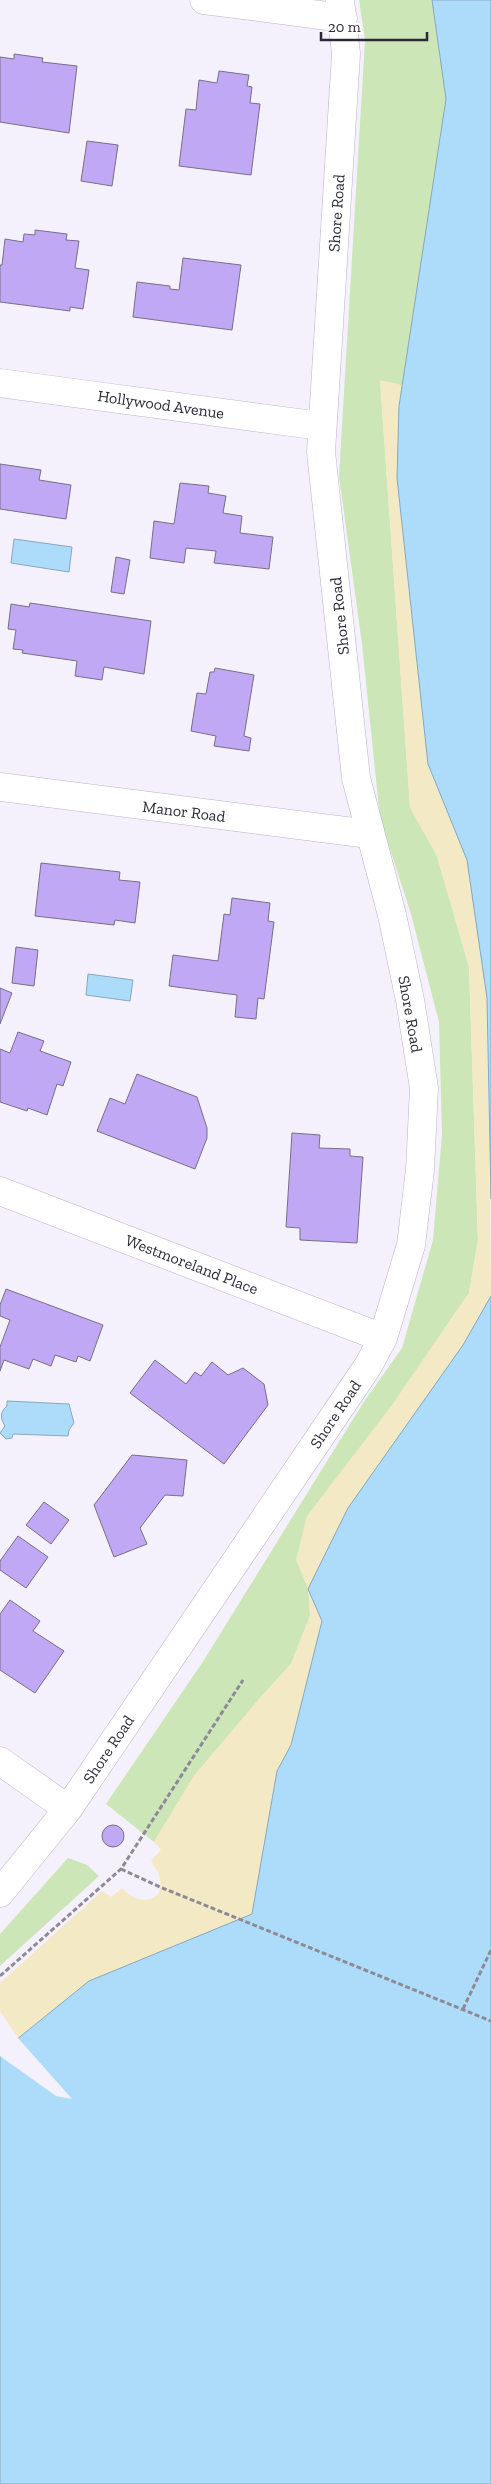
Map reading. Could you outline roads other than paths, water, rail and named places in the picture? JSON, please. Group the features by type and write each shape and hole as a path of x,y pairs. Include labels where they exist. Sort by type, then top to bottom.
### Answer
{"street":[{"path":"204,0 341,9"},
{"name":"Shore Road","path":"0,1893 68,1809 368,1366 383,1338 411,1245 420,1170 424,1088 410,1000 392,915 369,834 356,778 321,452 346,54 341,9"},
{"name":"Hollywood Avenue","path":"0,383 322,426"},
{"name":"Manor Road","path":"0,787 369,834"},
{"name":"Westmoreland Place","path":"0,1191 383,1338"},
{"path":"0,1761 68,1809"}],"water":[{"path":"432,0 491,0 491,1199 487,998 467,860 428,764 397,478 399,406 446,99"},
{"path":"14,539 72,547 69,572 11,563"},
{"path":"88,974 133,980 130,1001 86,995"},
{"path":"491,1296 491,2484 0,2484 0,2053 89,1981 252,1914 277,1771 291,1745 322,1621 308,1589 348,1508 463,1345"},
{"path":"7,1401 69,1404 74,1423 69,1430 68,1436 13,1434 12,1438 6,1439 0,1433 5,1426 2,1415 7,1406"}]}
